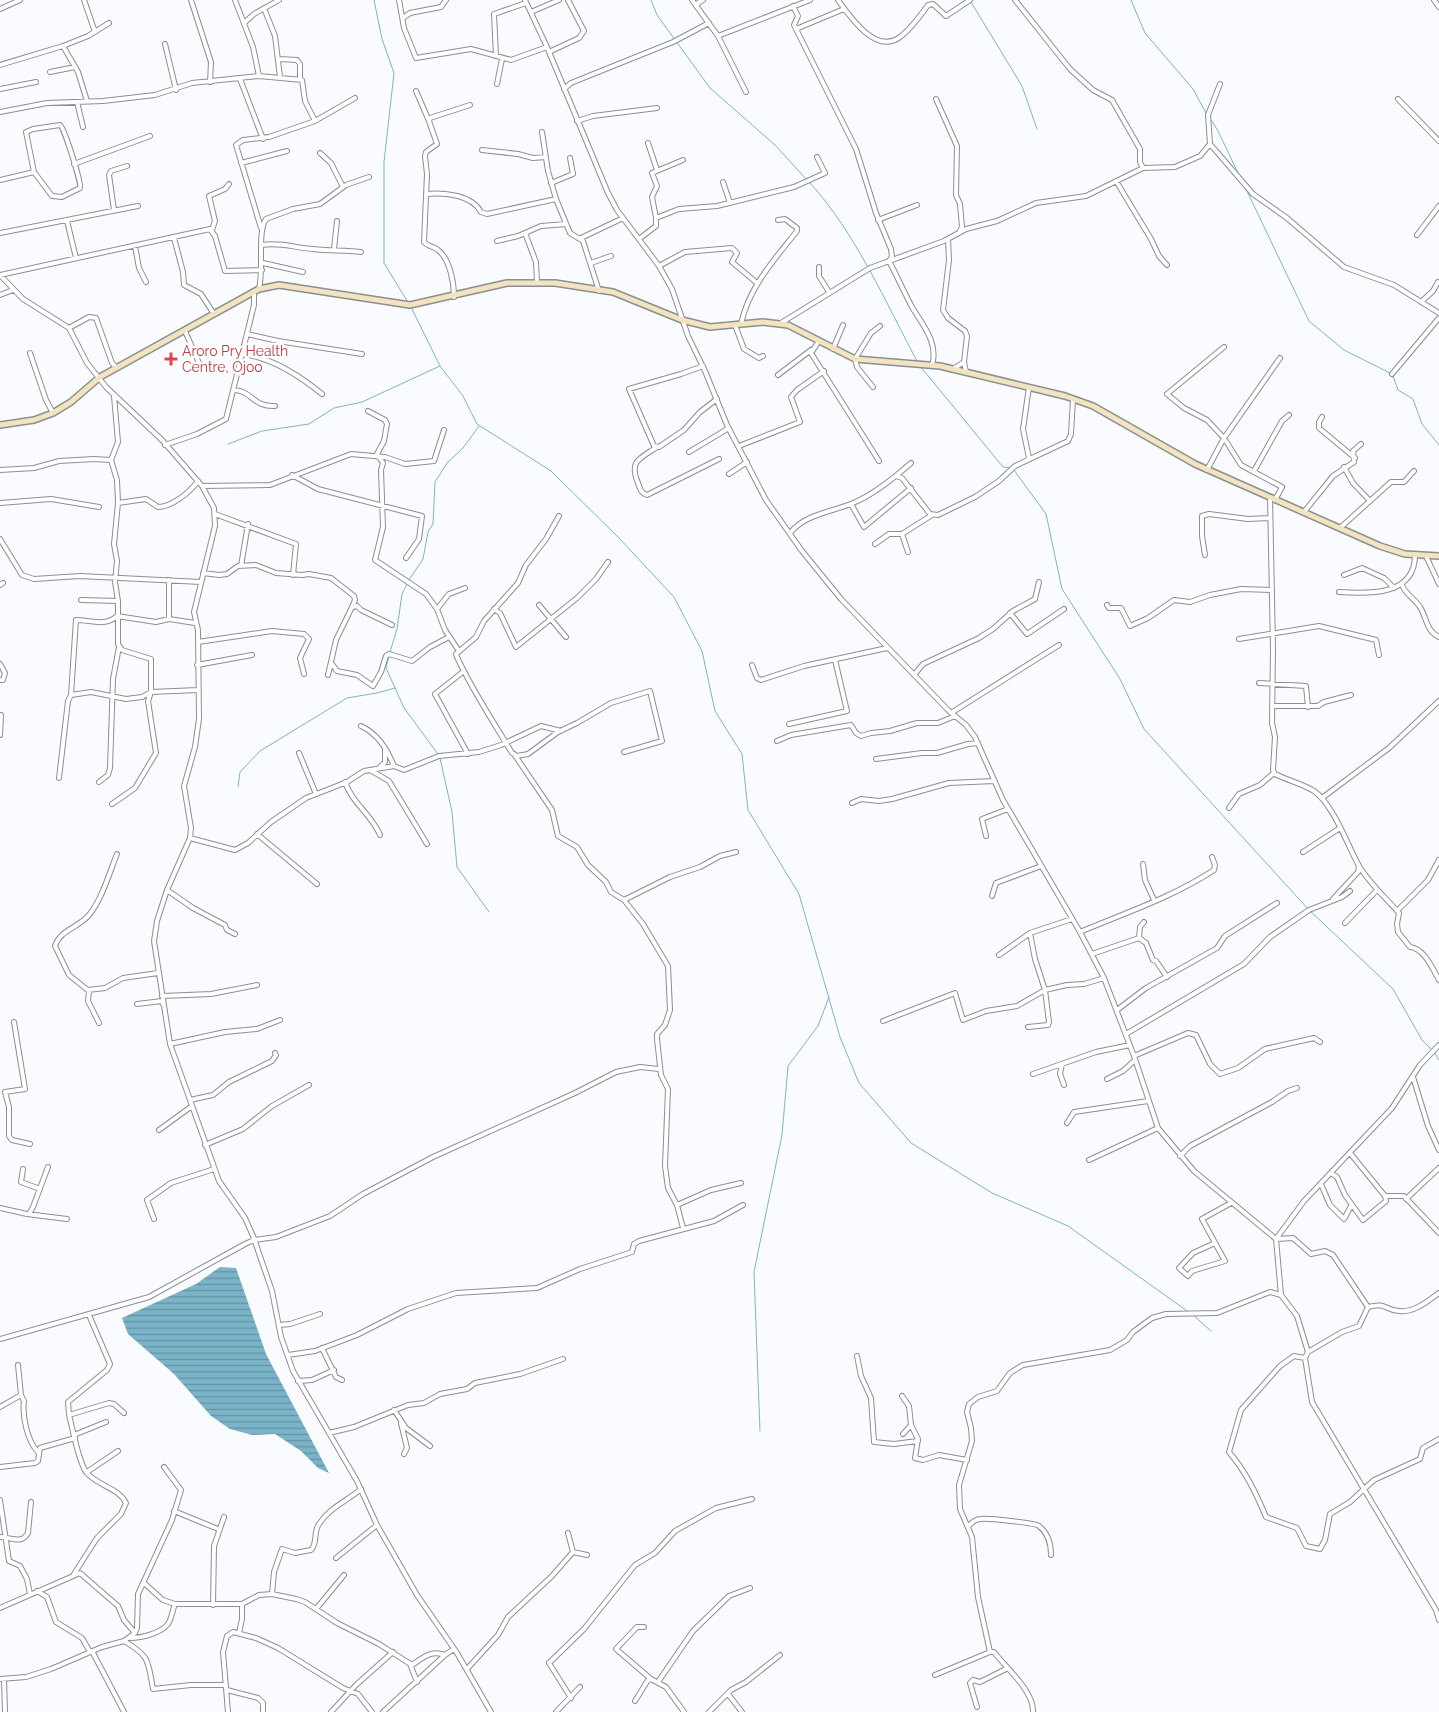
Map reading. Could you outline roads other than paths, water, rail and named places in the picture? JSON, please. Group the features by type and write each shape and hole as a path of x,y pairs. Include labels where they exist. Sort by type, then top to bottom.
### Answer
{"main road":[{"path":"0,425 34,420 53,413 71,402 100,377 256,290 279,285 400,305 454,297 507,283 537,282 599,290 631,298 682,320 710,327 781,323 799,329 833,349 855,359 932,364 1073,399 1093,406 1118,419 1164,448 1207,470 1272,499 1396,551 1415,555 1439,556"}],"street":[{"path":"0,9 20,0"},
{"path":"84,0 95,32"},
{"path":"191,0 211,62 210,82"},
{"path":"235,0 254,47 259,76"},
{"path":"244,23 264,8 279,0"},
{"path":"399,0 408,39 416,58 465,49 502,59 515,60 579,38 584,31 568,0"},
{"path":"403,18 410,13 441,7 446,0"},
{"path":"531,12 559,0"},
{"path":"692,0 718,36 746,92"},
{"path":"697,6 703,0"},
{"path":"718,36 810,0"},
{"path":"838,0 844,9 872,38 889,42 901,36 928,5 933,4 946,16 970,0"},
{"path":"1016,0 1070,69 1093,90 1112,100 1140,149 1140,162 1143,168"},
{"path":"1434,0 1439,7"},
{"path":"496,56 494,14 525,1 548,50 608,193 622,218 659,266 676,297 682,320 729,428 766,500 821,576 887,648 966,725 978,743 1008,809 1080,932 1104,978 1135,1058 1158,1128 1194,1171 1276,1239 1293,1238 1311,1254 1325,1251 1334,1255 1368,1307"},
{"path":"793,6 798,16 794,23 796,29 856,149 878,220 891,249 892,256 889,261"},
{"path":"264,8 273,27 279,59 280,77"},
{"path":"796,29 844,9"},
{"path":"0,65 63,46 95,32 109,23"},
{"path":"564,89 578,80 673,42 709,23"},
{"path":"166,44 176,90"},
{"path":"63,46 75,67 87,101"},
{"path":"279,59 297,60 300,64 300,79"},
{"path":"497,84 502,59"},
{"path":"50,72 75,67"},
{"path":"0,112 42,103 149,96 176,90 189,84 259,76 300,79 305,84 305,101 315,121"},
{"path":"240,79 263,139"},
{"path":"0,89 36,82"},
{"path":"1220,84 1208,115 1210,144 1254,194 1287,218 1344,267 1378,277 1439,313"},
{"path":"416,92 437,144 426,152 425,156 424,242 440,252 445,260 452,278 454,297"},
{"path":"165,445 197,434 225,421 232,400 262,270 261,228 236,145 244,140 263,139 315,121 355,98"},
{"path":"936,99 957,146 956,195 960,204 962,227 960,232"},
{"path":"1398,99 1439,141"},
{"path":"77,102 83,127"},
{"path":"429,121 446,112 470,105"},
{"path":"577,121 593,116 657,108"},
{"path":"63,126 81,187 62,197 52,196 34,172 26,132 33,129 63,126"},
{"path":"542,132 551,183 556,199 572,234 581,238 599,290"},
{"path":"74,164 150,136"},
{"path":"648,143 657,170"},
{"path":"781,323 870,268 948,239 960,232 990,224 1036,203 1086,196 1143,168 1175,167 1200,156 1210,144"},
{"path":"482,150 533,158 546,157"},
{"path":"241,164 287,151"},
{"path":"320,153 331,163 342,187"},
{"path":"656,218 679,209 709,207 730,203 794,187 824,173 817,157"},
{"path":"551,183 572,174 570,158"},
{"path":"639,239 656,226 652,197 658,186 652,172 683,160"},
{"path":"114,210 109,176 111,171 127,166"},
{"path":"0,180 34,172"},
{"path":"261,228 268,218 300,207 312,207 320,204 336,194 342,187 369,177"},
{"path":"1116,181 1151,239 1159,256 1167,265"},
{"path":"723,182 730,203"},
{"path":"229,184 225,189 209,196 215,221 212,230 225,271 262,270"},
{"path":"426,194 460,197 476,203 481,212 486,214 556,199"},
{"path":"878,220 917,205"},
{"path":"0,233 138,206"},
{"path":"1417,235 1439,206"},
{"path":"581,238 622,218"},
{"path":"763,356 756,357 744,349 738,324 757,283 798,231 797,228 785,219 778,220"},
{"path":"67,221 76,258"},
{"path":"334,249 336,221"},
{"path":"497,241 541,226 566,224"},
{"path":"212,230 0,275 13,290 39,311 69,328 87,363 114,396 165,445 198,481 216,514 215,526 194,612 198,642 197,733 184,786 191,828 190,838 167,890 155,931 158,973 170,1044 214,1169 224,1190 245,1218 254,1240 272,1291 281,1337 298,1381 361,1489 377,1525 417,1595 467,1669 491,1712"},
{"path":"525,233 536,262 537,282"},
{"path":"174,238 183,272 184,285 201,294 214,314"},
{"path":"948,239 949,260 943,310 948,318 965,331 968,336 964,362 966,372"},
{"path":"262,245 276,244 316,250 334,249 361,252"},
{"path":"135,246 139,268 146,282"},
{"path":"659,266 685,252 732,248 736,253 732,262 757,283"},
{"path":"591,263 611,256"},
{"path":"889,261 924,326 935,356 932,364"},
{"path":"262,263 302,272"},
{"path":"819,267 819,276 829,292"},
{"path":"1421,302 1433,291 1438,282"},
{"path":"0,295 13,290"},
{"path":"69,328 90,317 96,318 112,363 117,368"},
{"path":"1392,374 1439,318"},
{"path":"833,349 843,325"},
{"path":"872,386 858,367 855,359 871,333 880,326"},
{"path":"185,331 199,363 206,367"},
{"path":"247,334 278,341 362,354"},
{"path":"778,375 811,350 819,341"},
{"path":"1224,347 1167,394 1184,408 1208,420 1224,438 1241,465 1282,487 1272,499 1270,518 1273,632 1272,723 1275,738 1272,762 1274,773"},
{"path":"811,350 853,423 879,461"},
{"path":"30,353 46,400 53,413"},
{"path":"242,354 251,355 291,372 322,394"},
{"path":"1207,470 1224,438 1280,358"},
{"path":"953,369 964,362"},
{"path":"657,448 640,416 629,389 703,366"},
{"path":"739,446 800,422 791,397 797,390 824,371"},
{"path":"1029,387 1023,429 1029,458"},
{"path":"234,390 244,392 261,405 274,406"},
{"path":"99,782 108,775 110,768 114,698 113,679 120,647 114,535 118,503 117,480 111,460 118,440 114,396"},
{"path":"717,399 700,412 684,430 635,463 633,469 641,490 647,495 719,459"},
{"path":"896,476 902,478 932,515 938,516 975,497 1029,458 1068,441 1071,434 1073,399"},
{"path":"368,412 385,420 387,424 384,440 377,456"},
{"path":"1254,471 1282,421 1289,415"},
{"path":"1322,417 1318,422 1319,428 1355,458"},
{"path":"689,452 729,428"},
{"path":"202,486 270,485 348,455 377,456 405,464 434,461 444,430"},
{"path":"1304,512 1333,476 1354,462 1353,451 1361,444"},
{"path":"377,456 383,463 381,470 383,505 382,527 375,560 426,594 437,609 449,636 459,651"},
{"path":"0,470 34,468 59,461 94,458 111,460"},
{"path":"730,474 746,462"},
{"path":"790,533 802,522 852,504 896,476 911,463"},
{"path":"1344,467 1352,483 1370,501"},
{"path":"1340,528 1391,482 1404,482 1414,471"},
{"path":"292,475 318,489 423,517 419,540 406,558"},
{"path":"118,503 146,499 158,507 166,506 180,498 198,481"},
{"path":"852,504 864,527 910,488"},
{"path":"0,503 51,499 99,507"},
{"path":"216,514 248,524 296,544 294,574"},
{"path":"1205,555 1202,536 1202,516 1209,514 1248,520 1270,518"},
{"path":"875,544 889,534 902,534 932,515"},
{"path":"559,516 546,539 526,565 518,583 481,625 476,637 459,651 456,657 506,743 552,810 558,836 577,847 588,865 606,882 611,892 624,900 643,924 668,966 670,1003 665,1025 657,1034 660,1069 668,1089 667,1178 671,1197 677,1205 683,1228"},
{"path":"240,566 248,524"},
{"path":"902,534 908,552"},
{"path":"0,539 22,575 34,579 80,576 201,582"},
{"path":"1339,592 1360,594 1402,585 1408,580 1413,571 1415,555"},
{"path":"1426,556 1439,584"},
{"path":"494,609 500,613 516,647 577,598 596,579 608,562"},
{"path":"203,573 219,575 240,566 256,565 276,573 309,574 334,580 354,596 352,607 336,640 328,675"},
{"path":"1344,575 1362,568 1384,578 1394,588"},
{"path":"169,580 169,619"},
{"path":"914,675 924,664 956,650 993,629 1010,613 1035,599 1038,582"},
{"path":"1402,585 1407,595 1420,606 1427,627 1433,634 1439,637"},
{"path":"437,609 449,594 465,588"},
{"path":"1106,605 1109,608 1121,608 1130,626 1149,617 1174,600 1190,602 1210,595 1239,589 1272,590"},
{"path":"81,600 118,601"},
{"path":"539,605 566,637"},
{"path":"352,607 357,606 361,610 392,625"},
{"path":"1010,613 1027,634 1064,609"},
{"path":"117,616 156,622 169,619 195,623"},
{"path":"59,778 68,701 71,695 76,620 100,623 112,621 117,616"},
{"path":"1239,639 1319,626 1376,640 1379,655"},
{"path":"198,642 272,631 304,634 309,639 300,658 304,674"},
{"path":"332,664 337,671 356,675 373,686 386,656 389,654 412,661 430,647 449,636"},
{"path":"777,741 791,735 851,725 856,733 861,736 890,731 917,723 938,723 1059,646"},
{"path":"112,804 135,788 156,754 148,701 151,692 151,659 120,647"},
{"path":"752,665 756,678 761,680 804,666 887,648"},
{"path":"197,665 252,655"},
{"path":"789,724 847,711 835,660"},
{"path":"0,664 5,673 3,680 0,680"},
{"path":"464,671 436,694 468,754"},
{"path":"1258,683 1306,686 1308,707"},
{"path":"71,695 90,692 114,698 142,697 151,692 198,690"},
{"path":"514,754 528,754 560,731 577,724 611,702 649,691 662,741 624,752"},
{"path":"1272,706 1308,707 1351,695"},
{"path":"1322,798 1389,748 1439,701"},
{"path":"0,736 1,715"},
{"path":"361,726 376,735 394,766"},
{"path":"190,838 233,850 248,843 297,803 346,782 360,772 394,766 404,770 439,756 468,754 506,743 542,726 560,731"},
{"path":"876,759 922,752 937,754 968,744 978,743"},
{"path":"380,768 385,762 385,748"},
{"path":"299,753 316,794"},
{"path":"370,770 389,780 427,844"},
{"path":"1274,773 1313,790 1322,798 1348,839 1360,866 1377,890 1400,916 1397,924 1398,932 1410,947 1416,947 1422,952 1439,980"},
{"path":"1229,808 1230,804 1243,791 1260,785 1274,773"},
{"path":"852,803 862,799 879,801 892,799 949,783 994,781"},
{"path":"346,782 352,797 376,823 380,835"},
{"path":"986,836 982,819 1008,809"},
{"path":"1303,852 1340,828"},
{"path":"257,834 317,884"},
{"path":"624,900 664,880 700,867 720,856 736,852"},
{"path":"89,992 69,975 55,946 57,939 83,921 94,908 117,854"},
{"path":"1080,932 1154,900 1167,897 1214,870 1215,865 1212,857"},
{"path":"1397,911 1428,880 1439,860"},
{"path":"1143,864 1145,880 1154,900"},
{"path":"992,896 996,883 1041,866"},
{"path":"1333,900 1358,872 1360,866"},
{"path":"167,890 193,908 225,925 227,930 234,934"},
{"path":"1345,923 1377,890"},
{"path":"1126,1034 1244,964 1270,937 1308,910 1350,892"},
{"path":"1117,1010 1146,988 1217,948 1225,936 1276,903"},
{"path":"999,955 1030,934 1072,919"},
{"path":"1139,938 1140,928 1144,922"},
{"path":"1028,1028 1049,1022 1045,990 1034,959 1030,934"},
{"path":"1092,954 1139,938"},
{"path":"1139,938 1146,943 1153,960 1156,961 1167,977"},
{"path":"89,992 94,989 105,988 123,978 158,973"},
{"path":"883,1021 955,993 962,1020 986,1011 1017,1006 1045,990 1067,985 1084,984 1104,978"},
{"path":"162,996 211,994 256,985"},
{"path":"89,992 88,1001 98,1023"},
{"path":"137,1004 162,1001 163,1004"},
{"path":"170,1044 225,1032 257,1029 280,1020"},
{"path":"0,1094 25,1089 14,1022"},
{"path":"1107,1079 1123,1071 1135,1058 1188,1033 1196,1035 1210,1064 1220,1074 1238,1068 1265,1050 1314,1038 1320,1042"},
{"path":"1033,1074 1096,1052 1130,1045"},
{"path":"1308,1352 1297,1316 1281,1294 1276,1239 1304,1201 1392,1108 1420,1065 1439,1045"},
{"path":"190,1100 214,1095 229,1082 272,1061 276,1055 275,1052"},
{"path":"1062,1064 1060,1074 1064,1085"},
{"path":"0,1339 149,1297 254,1240 276,1237 330,1216 363,1194 433,1157 575,1093 616,1072 640,1067 660,1069"},
{"path":"1412,1077 1428,1126 1439,1150"},
{"path":"205,1145 243,1129 272,1106 309,1085"},
{"path":"1180,1156 1190,1146 1272,1102 1288,1091 1298,1088"},
{"path":"5,1092 9,1107 10,1138 30,1144"},
{"path":"1067,1123 1074,1112 1148,1102"},
{"path":"159,1130 192,1106"},
{"path":"1089,1160 1158,1128"},
{"path":"1331,1173 1337,1178 1351,1206 1363,1220 1386,1201 1385,1196 1350,1153"},
{"path":"29,1214 48,1167"},
{"path":"1406,1199 1439,1168"},
{"path":"23,1169 21,1182 40,1188"},
{"path":"154,1219 147,1200 171,1183 214,1169"},
{"path":"677,1205 711,1190 741,1183"},
{"path":"1321,1184 1330,1204 1344,1219 1351,1206"},
{"path":"1385,1196 1404,1196 1439,1233"},
{"path":"1215,1243 1193,1253 1179,1268 1188,1276 1192,1271 1225,1262 1215,1243 1202,1219 1231,1203"},
{"path":"288,1355 322,1348 357,1335 408,1309 456,1293 532,1290 580,1269 632,1252 634,1244 639,1241 675,1233 683,1228 714,1221 743,1205"},
{"path":"0,1208 29,1214 67,1218"},
{"path":"990,1652 978,1597 972,1537 960,1509 959,1485 968,1460 972,1440 972,1428 967,1412 969,1404 978,1397 997,1391 1014,1369 1023,1365 1110,1350 1127,1340 1133,1332 1152,1318 1166,1314 1217,1313 1270,1292 1281,1294"},
{"path":"1368,1307 1380,1304 1401,1312 1421,1306 1439,1293"},
{"path":"1368,1307 1359,1326 1342,1332 1308,1352 1305,1358 1312,1402 1437,1609 1439,1620"},
{"path":"279,1325 290,1324 320,1314"},
{"path":"74,1574 97,1538 121,1514 126,1505 120,1496 87,1472 69,1415 68,1402 107,1370 110,1364 89,1315"},
{"path":"322,1348 336,1377 342,1380"},
{"path":"857,1356 861,1376 871,1398 874,1442 894,1444 918,1441"},
{"path":"1305,1358 1294,1356 1280,1366 1241,1410 1229,1452 1242,1468 1254,1489 1266,1517 1297,1528 1306,1546 1320,1549 1325,1540 1330,1514 1350,1502 1374,1480 1420,1459 1423,1448 1439,1439"},
{"path":"329,1433 354,1427 413,1403 424,1403 440,1394 467,1389 475,1384 520,1374 563,1359"},
{"path":"0,1467 35,1463 38,1460 38,1452 34,1448 22,1408 24,1401 21,1395 18,1365"},
{"path":"298,1381 312,1380 334,1370"},
{"path":"0,1407 21,1395"},
{"path":"902,1396 909,1406 911,1425 918,1441 915,1458 923,1460 939,1455 968,1460"},
{"path":"69,1415 109,1403 114,1404 124,1413"},
{"path":"394,1410 402,1423 430,1446"},
{"path":"38,1452 44,1446 75,1436 106,1422"},
{"path":"402,1423 406,1443"},
{"path":"902,1434 911,1425"},
{"path":"404,1454 406,1443 412,1433"},
{"path":"87,1472 118,1451"},
{"path":"5,1712 2,1679 26,1677 51,1669 129,1638 135,1633 138,1594 174,1511 180,1486 164,1467"},
{"path":"272,1594 274,1572 282,1549 295,1552 311,1550 315,1545 317,1526 323,1518 328,1512 361,1489"},
{"path":"571,1698 549,1663 584,1629 635,1565 655,1552 681,1527 716,1508 752,1499"},
{"path":"0,1500 10,1561 20,1566 27,1579 30,1594"},
{"path":"0,1538 6,1537 19,1541 25,1538 28,1533 31,1502"},
{"path":"174,1511 218,1529"},
{"path":"213,1605 213,1560 218,1529 224,1517"},
{"path":"968,1527 972,1522 981,1519 1030,1523 1039,1526 1050,1543 1050,1555"},
{"path":"336,1558 377,1525"},
{"path":"568,1533 573,1552"},
{"path":"467,1669 498,1635 508,1617 552,1576 573,1552"},
{"path":"573,1552 587,1554"},
{"path":"0,1608 80,1573 105,1592 118,1606 124,1620 135,1633"},
{"path":"316,1609 344,1575"},
{"path":"144,1583 163,1600 175,1604 242,1604 260,1596 272,1594 305,1602 337,1624 393,1652 410,1664 417,1682"},
{"path":"658,1682 693,1631 729,1596 750,1588"},
{"path":"37,1591 47,1597 56,1622 82,1638 124,1712"},
{"path":"129,1638 146,1637 164,1628 173,1615 175,1604"},
{"path":"239,1633 242,1619 242,1604"},
{"path":"644,1627 638,1628 616,1649 671,1693 684,1712"},
{"path":"228,1712 223,1644 230,1634 239,1633 278,1648 351,1692 358,1694 372,1712"},
{"path":"124,1640 138,1649 150,1664 153,1689 191,1685 226,1688 258,1698 263,1703 263,1712"},
{"path":"383,1712 454,1649"},
{"path":"331,1712 393,1652"},
{"path":"410,1664 434,1652 445,1655"},
{"path":"935,1675 994,1652 1024,1689 1033,1705 1033,1712"},
{"path":"709,1712 728,1694 751,1679 780,1655"},
{"path":"977,1707 970,1683 973,1680 980,1682 1006,1668"},
{"path":"635,1701 648,1680 652,1679"},
{"path":"556,1712 580,1687"},
{"path":"728,1694 742,1712"}],"water":[{"path":"220,1267 236,1268 266,1354 329,1473 318,1468 301,1451 275,1434 252,1435 230,1429 211,1416 174,1374 128,1334 122,1318 196,1284"}],"waterway":[{"path":"374,0 382,39 394,73 384,162 384,263 409,304"},
{"path":"651,0 657,15 710,88 775,145 807,180"},
{"path":"1131,0 1145,33 1193,89 1206,113"},
{"path":"971,2 1022,86 1037,129"},
{"path":"1210,118 1240,177"},
{"path":"810,183 826,202 856,246 918,363"},
{"path":"1246,189 1309,321 1344,350 1390,373"},
{"path":"411,307 440,366 463,396 477,424 551,471 619,538 674,597 702,651 715,711 742,754 748,810 799,894 840,1037 859,1083 911,1143 992,1193 1068,1226 1190,1313"},
{"path":"228,444 262,431 309,424 334,408 362,402 440,366"},
{"path":"920,366 1003,467 1011,468"},
{"path":"1393,376 1398,390 1413,399 1422,424 1439,445"},
{"path":"409,580 423,559 428,532 433,524 435,482 447,463 463,448 479,426"},
{"path":"1014,470 1046,514 1062,589 1120,679 1144,729 1309,910 1393,989 1422,1040 1431,1049"},
{"path":"390,652 397,629 402,594 407,584"},
{"path":"389,656 386,668 404,708 438,754"},
{"path":"238,787 240,772 260,751 347,698 395,688"},
{"path":"440,758 452,812 457,867 489,912"},
{"path":"760,1431 754,1272 782,1135 788,1066 818,1026 829,997"},
{"path":"1434,1052 1439,1060"},
{"path":"1193,1315 1211,1331"}],"place":[{"name":"Aroro Pry Health Centre, Ojoo","path":"171,359"}]}
